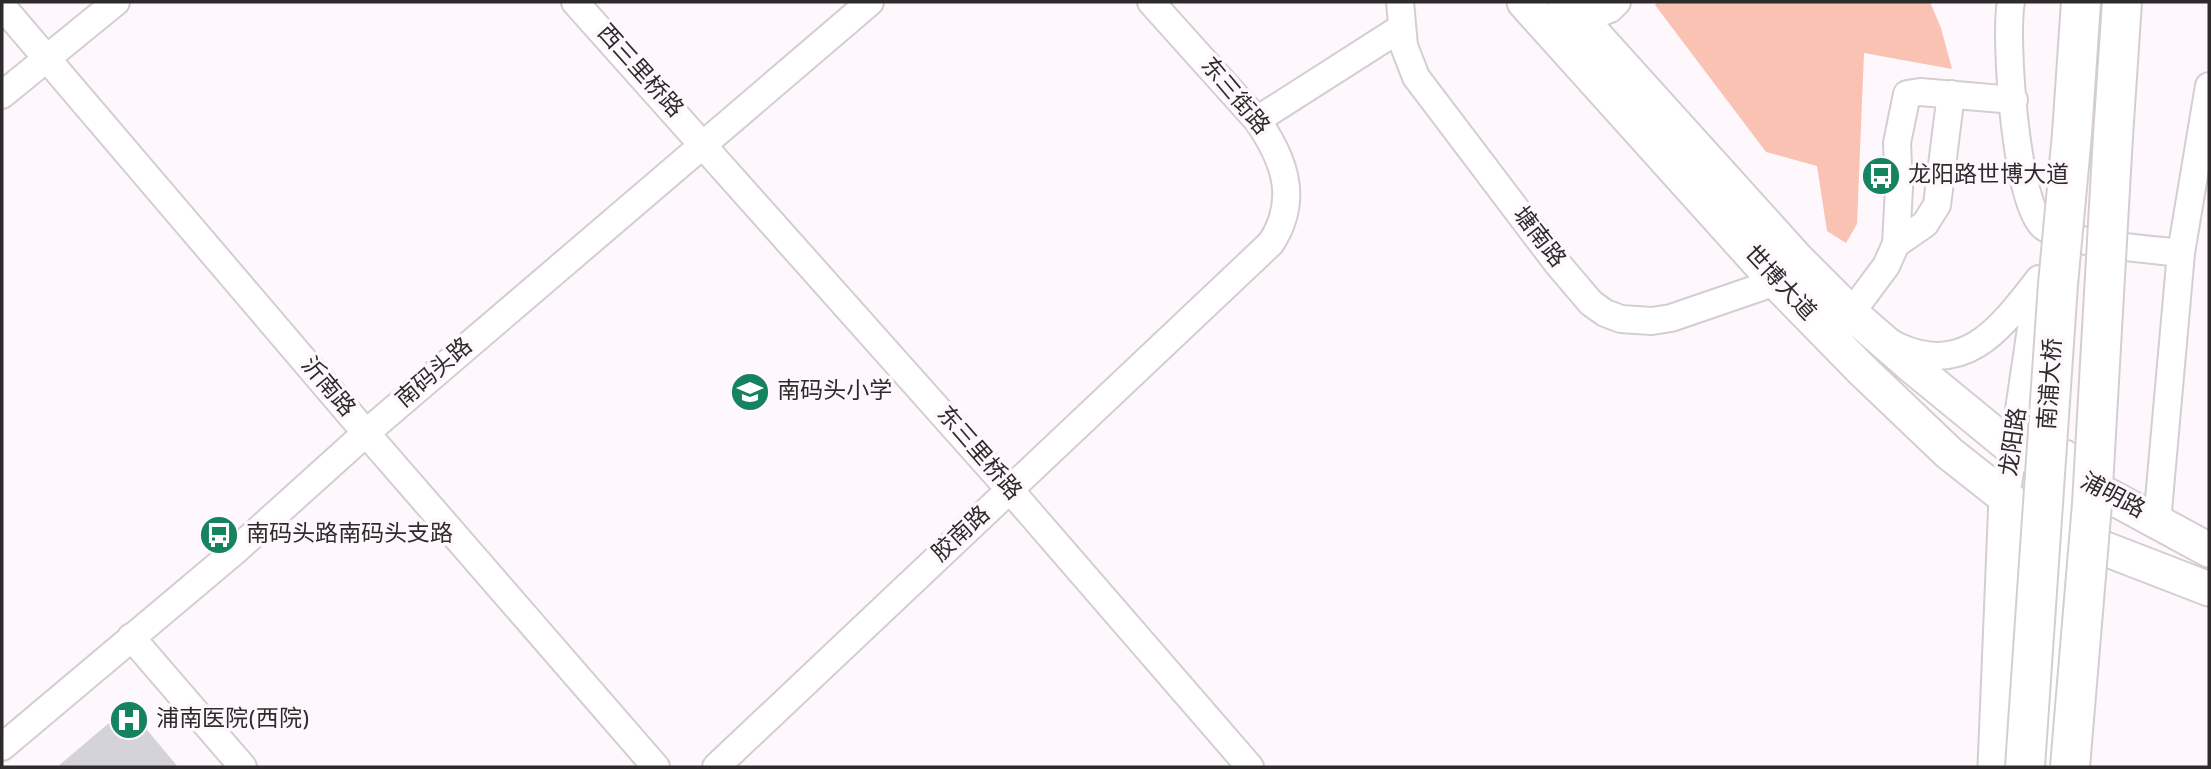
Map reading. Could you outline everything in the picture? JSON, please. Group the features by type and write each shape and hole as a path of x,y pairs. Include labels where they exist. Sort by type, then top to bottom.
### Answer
{"highway":[{"name":"南浦大桥","path":"2025,767 2057,298 2081,2"},
{"name":"南浦大桥","path":"2070,767 2092,504 2122,2"}],"main road":[{"name":"世博大道","path":"1524,2 1776,282 1861,369 1949,453 2006,498 2064,533"},
{"name":"世博大道","path":"1573,11 1797,259 1851,313 2013,449"},
{"name":"浦明路","path":"2013,449 2065,472 2209,550"},
{"name":"龙阳路","path":"1995,767 2006,498"},
{"name":"浦明路","path":"2064,533 2209,589"},
{"name":"龙阳路","path":"2049,767 2064,533"}],"street":[{"path":"2,95 116,2"},
{"name":"西三里桥路","path":"575,2 703,143"},
{"name":"南码头路","path":"2,747 235,551 366,433 870,2"},
{"name":"东三街路","path":"1150,2 1257,120 1271,141 1286,185 1286,207"},
{"name":"塘南路","path":"1400,2 1401,29 1409,62 1428,95 1591,303 1605,313 1621,319 1652,321 1776,282"},
{"path":"1573,11 1610,9 1617,2"},
{"path":"2011,2 2008,51 2020,164 2033,214 2043,227 2071,238 2181,253"},
{"path":"2071,238 2095,2"},
{"name":"沂南路","path":"2,6 366,433 656,767"},
{"path":"1257,120 1401,29"},
{"path":"2157,522 2181,253 2209,86"},
{"path":"2014,100 1920,92 1907,94 1897,142 1899,188 1896,244 1885,266 1851,313 1897,346 1922,355 1950,355 1992,336 2008,320 2039,279"},
{"path":"1896,244 1925,224 1937,205 1951,94"},
{"name":"东三里桥路","path":"703,143 1010,490 1250,767"},
{"name":"胶南路","path":"716,767 1271,243 1282,227 1286,207"},
{"name":"龙阳路","path":"2006,498 2039,279 2071,238"},
{"name":"龙阳路","path":"2064,533 2071,238"},
{"path":"131,636 243,767"}],"shaded area":[{"path":"1658,2 1930,2 1941,28 1952,69 1864,53 1857,224 1846,243 1827,231 1817,166 1766,152 1655,5"}],"building":[{"path":"128,707 178,767 57,767"}],"place":[{"name":"龙阳路世博大道","path":"1881,176"},
{"name":"南码头小学","path":"750,392"},
{"name":"南码头路南码头支路","path":"219,535"},
{"name":"浦南医院(西院)","path":"129,720"}]}
